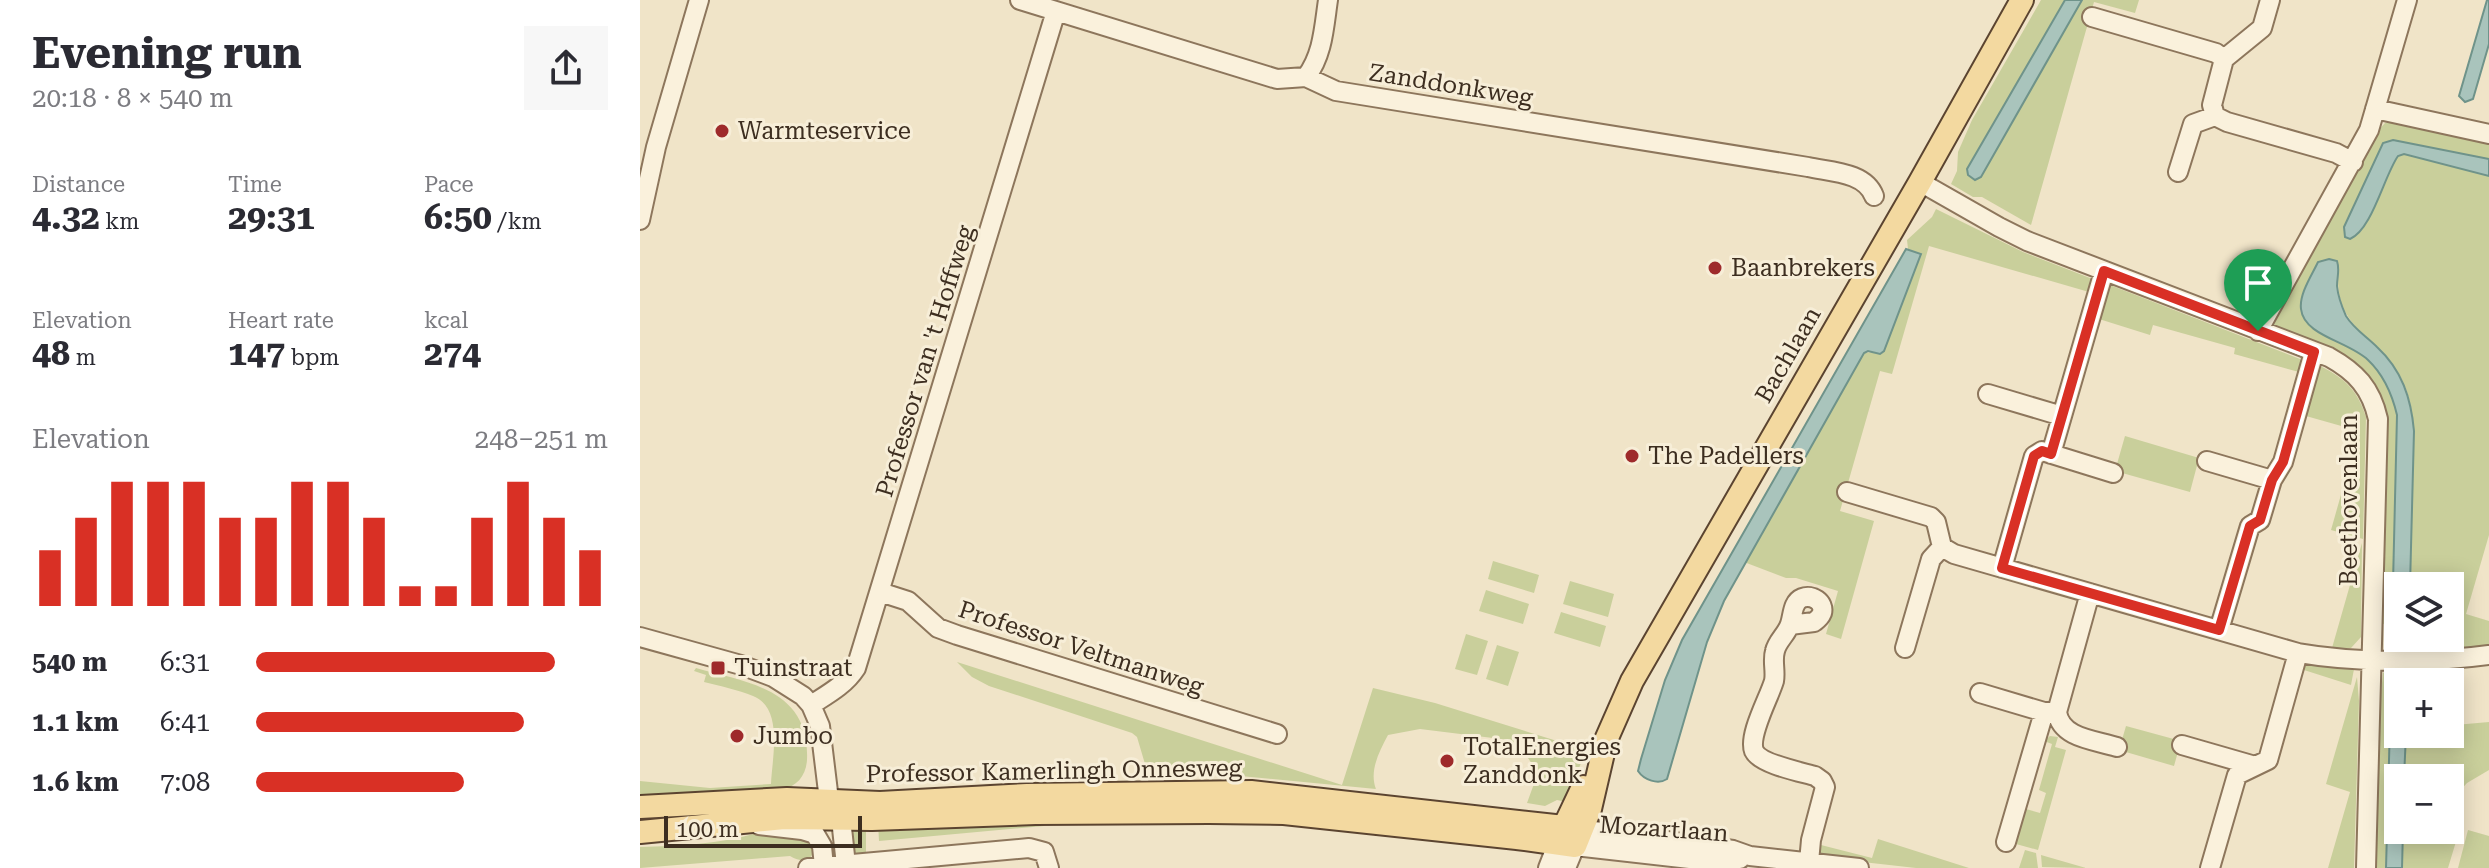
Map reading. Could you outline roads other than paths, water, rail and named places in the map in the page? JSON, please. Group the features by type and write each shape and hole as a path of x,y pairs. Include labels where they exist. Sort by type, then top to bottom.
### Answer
{"main road":[{"name":"Bachlaan","path":"1570,837 1591,802 1606,740 1632,681 2022,0"},
{"name":"Professor Kamerlingh Onnesweg","path":"640,807 787,799 829,813"},
{"name":"Professor Kamerlingh Onnesweg","path":"640,832 829,813 1099,812 1284,813 1570,837"}],"street":[{"path":"640,220 656,147 699,0"},
{"name":"Zanddonkweg","path":"1020,0 1277,79 1306,77 1336,91 1855,177 1870,185 1874,196"},
{"path":"1306,77 1315,66 1320,49 1328,0"},
{"path":"2215,116 2212,105 2224,59 2262,28 2270,0"},
{"path":"2258,331 2369,130 2407,0"},
{"name":"Professor van 't Hoffweg","path":"811,705 851,677 856,668 1056,11"},
{"path":"2092,17 2216,53 2224,59"},
{"path":"2375,109 2489,134"},
{"path":"2178,172 2193,124 2215,116 2336,153 2353,162"},
{"name":"Beethovenlaan","path":"1920,182 1999,227 2349,368 2372,397 2378,419 2366,868"},
{"path":"2046,453 2062,416 2104,271"},
{"path":"2219,630 2250,526 2260,520 2272,480 2283,462 2314,352"},
{"path":"1988,394 2062,416"},
{"path":"2002,568 2034,456 2046,453 2113,473"},
{"path":"2207,461 2272,480"},
{"path":"1847,492 1931,517 1936,522 1942,547 1954,554 2298,653 2327,658 2454,660 2489,655"},
{"path":"1905,648 1931,559 1942,547"},
{"name":"Professor Veltmanweg","path":"880,592 908,601 938,628 957,635 1277,734"},
{"path":"2006,842 2090,593"},
{"path":"1790,625 1776,646 1774,682 1752,747 1756,755 1765,761 1815,776 1825,787 1811,840 1809,862"},
{"path":"640,637 741,665 773,677 803,696 811,705 820,726 829,813 846,865"},
{"path":"2210,868 2237,775 2268,760 2298,653"},
{"path":"1980,693 2050,712 2064,729 2073,734 2117,747"},
{"path":"2182,745 2255,766"},
{"path":"745,823 815,834 822,846 816,867 1029,848 1044,852 1049,866"},
{"path":"1548,868 1570,837"},
{"path":"1566,868 1570,837"},
{"name":"Mozartlaan","path":"1570,837 1733,850 1750,856 1859,868"}],"water":[{"path":"2065,0 2082,0 1981,177 1975,180 1968,175 1967,169"},
{"path":"2487,0 2489,44 2473,99 2465,102 2459,96"},
{"path":"2393,140 2489,159 2489,176 2404,154 2398,156 2365,225 2350,239 2345,237 2344,227 2383,143"},
{"path":"1906,249 1921,254 1884,351 1880,354 1864,353 1724,601 1707,642 1667,779 1660,782 1647,779 1638,771 1665,680 1682,640"},
{"path":"2329,259 2337,261 2337,286 2346,316 2386,356 2404,385 2414,431 2410,572 2393,572 2397,415 2393,400 2379,372 2368,360 2318,332 2304,318 2302,297 2318,262"},
{"path":"2389,748 2405,748 2405,764 2389,764"},
{"path":"2387,844 2403,844 2402,868 2386,868"}],"place":[{"name":"Warmteservice","path":"722,131"},
{"name":"Baanbrekers","path":"1715,268"},
{"name":"The Padellers","path":"1632,456"},
{"name":"Tuinstraat","path":"718,668"},
{"name":"Jumbo","path":"737,736"},
{"name":"TotalEnergies Zanddonk","path":"1447,761"}]}
